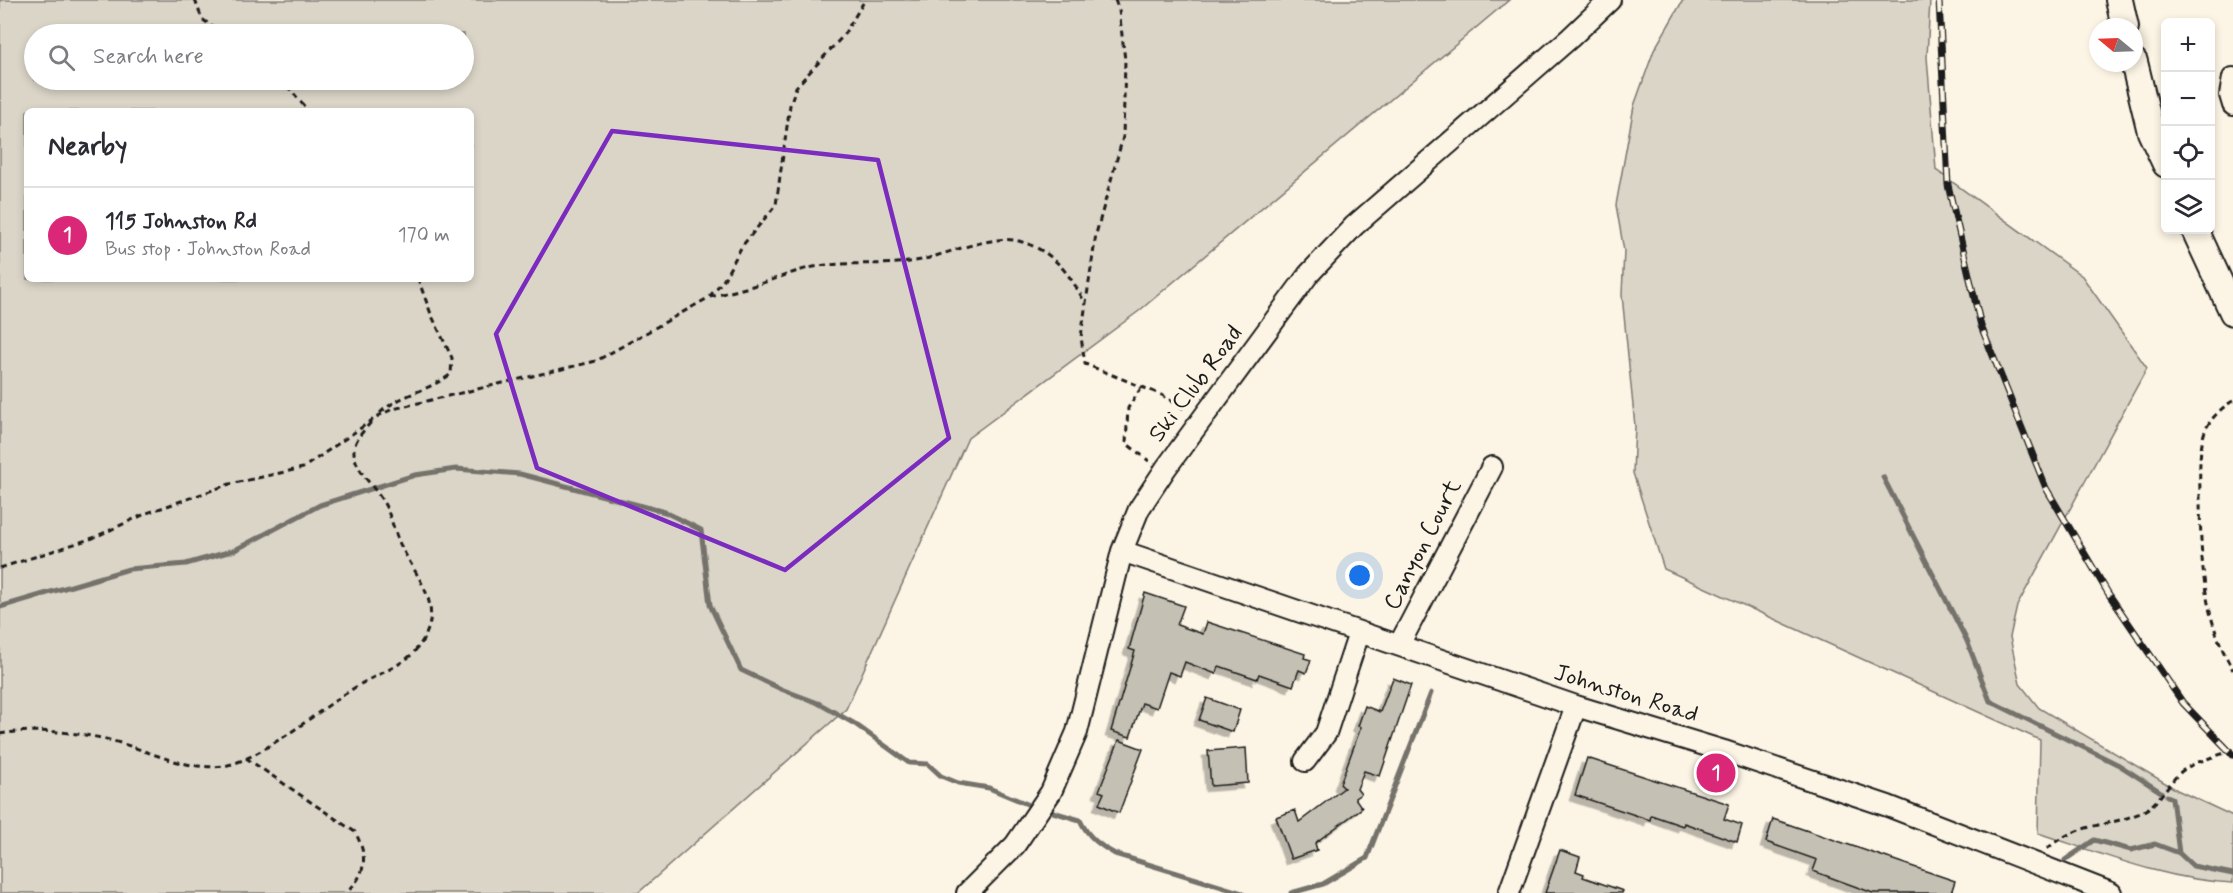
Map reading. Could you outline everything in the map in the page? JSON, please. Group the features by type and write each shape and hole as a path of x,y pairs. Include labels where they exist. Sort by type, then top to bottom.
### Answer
{"main road":[{"path":"2119,0 2124,18"},
{"path":"2136,72 2151,132 2161,153"},
{"path":"2198,234 2233,312"}],"street":[{"name":"Ski Club Road","path":"967,893 1015,845 1051,792 1077,732 1122,551 1139,509 1166,468 1308,275 1354,226 1570,38 1610,0"},
{"path":"2233,78 2230,95 2233,105"},
{"name":"Canyon Court","path":"1399,645 1491,467"},
{"name":"Johnston Road","path":"1122,551 1576,706 1724,751 1877,802 2111,893"},
{"path":"1305,761 1326,733 1359,633"},
{"path":"1509,893 1576,706"}],"path":[{"path":"195,0 202,19 209,24"},
{"path":"708,298 723,281 742,246 776,205 790,105 796,87 843,36 865,0"},
{"path":"1115,0 1119,10 1125,60 1123,137 1096,234 1081,337 1085,364 1162,395 1202,420"},
{"path":"291,90 306,108"},
{"path":"0,568 93,538 147,513 230,484 303,468 378,416 393,409 596,361 708,298 760,284 792,271 822,265 888,264 921,260 979,243 1017,240 1050,254 1071,277 1086,305"},
{"path":"0,734 36,731 112,740 150,754 200,766 224,765 246,758 277,741 359,685 413,654 429,629 430,608 421,578 399,543 380,497 366,479 354,452 358,436 390,404 437,386 451,374 452,358 419,282"},
{"path":"1141,388 1128,408 1126,443 1144,458 1166,468"},
{"path":"2233,401 2225,405 2205,430 2200,475 2201,572 2220,646 2233,670"},
{"path":"2033,862 2055,842 2082,827 2115,822 2142,812 2163,795 2182,771 2233,749"},
{"path":"246,758 355,832 364,848 364,862 356,884 346,893"}],"highlighted area":[{"path":"612,131 878,160 949,438 785,570 537,468 496,334"}],"shaded area":[{"path":"0,0 1509,0 1139,311 968,438 846,709 638,893 0,893"},
{"path":"1683,0 1930,0 1927,57 1936,170 2082,276 2147,368 2017,606 2010,637 2020,684 2039,708 2177,790 2233,816 2233,883 2183,877 2159,871 2038,833 2040,740 1664,569 1633,473 1635,426 1622,295 1624,251 1616,205 1634,106 1654,50"}],"building":[{"path":"1145,593 1184,606 1177,625 1203,634 1207,622 1305,654 1304,658 1311,660 1306,673 1299,670 1293,686 1259,674 1257,679 1219,666 1216,674 1185,662 1180,676 1169,672 1157,708 1142,703 1130,737 1111,731 1135,651 1129,649"},
{"path":"1393,678 1411,685 1380,776 1364,771 1357,789 1361,794 1355,798 1362,808 1315,843 1317,850 1291,859 1276,817 1295,810 1299,822 1344,788 1340,784 1361,727 1358,726 1365,706 1380,712"},
{"path":"1207,698 1240,710 1233,732 1199,720"},
{"path":"1119,740 1143,749 1119,813 1099,804 1104,793 1099,791"},
{"path":"1246,748 1248,783 1211,786 1208,751"},
{"path":"1587,758 1729,804 1724,819 1742,825 1737,842 1684,823 1683,826 1651,815 1650,820 1575,795"},
{"path":"1773,819 1955,881 1951,893 1873,893 1813,871 1817,860 1766,842"},
{"path":"1560,850 1580,857 1576,871 1584,874 1583,877 1623,891 1622,893 1545,893"}],"waterway":[{"path":"0,607 129,569 186,564 235,550 320,505 415,475 456,469 520,474 665,512 701,530 710,605 741,670 818,703 855,724 909,763 928,764 941,776 958,783 989,788 1027,804"},
{"path":"1883,477 1967,641 1990,701 2119,765 2161,792"},
{"path":"1291,893 1323,884 1367,858 1431,693"},
{"path":"2167,796 2172,798 2179,853"},
{"path":"1053,812 1080,820 1094,840 1115,854 1242,893"},
{"path":"2065,860 2094,840 2131,850 2155,844 2179,853 2193,866 2233,874"}],"railway":[{"path":"1939,0 1948,185 1981,326 2046,488 2108,593 2183,703 2233,755"}],"place":[{"name":"115 Johnston Rd","path":"1716,773"}]}
